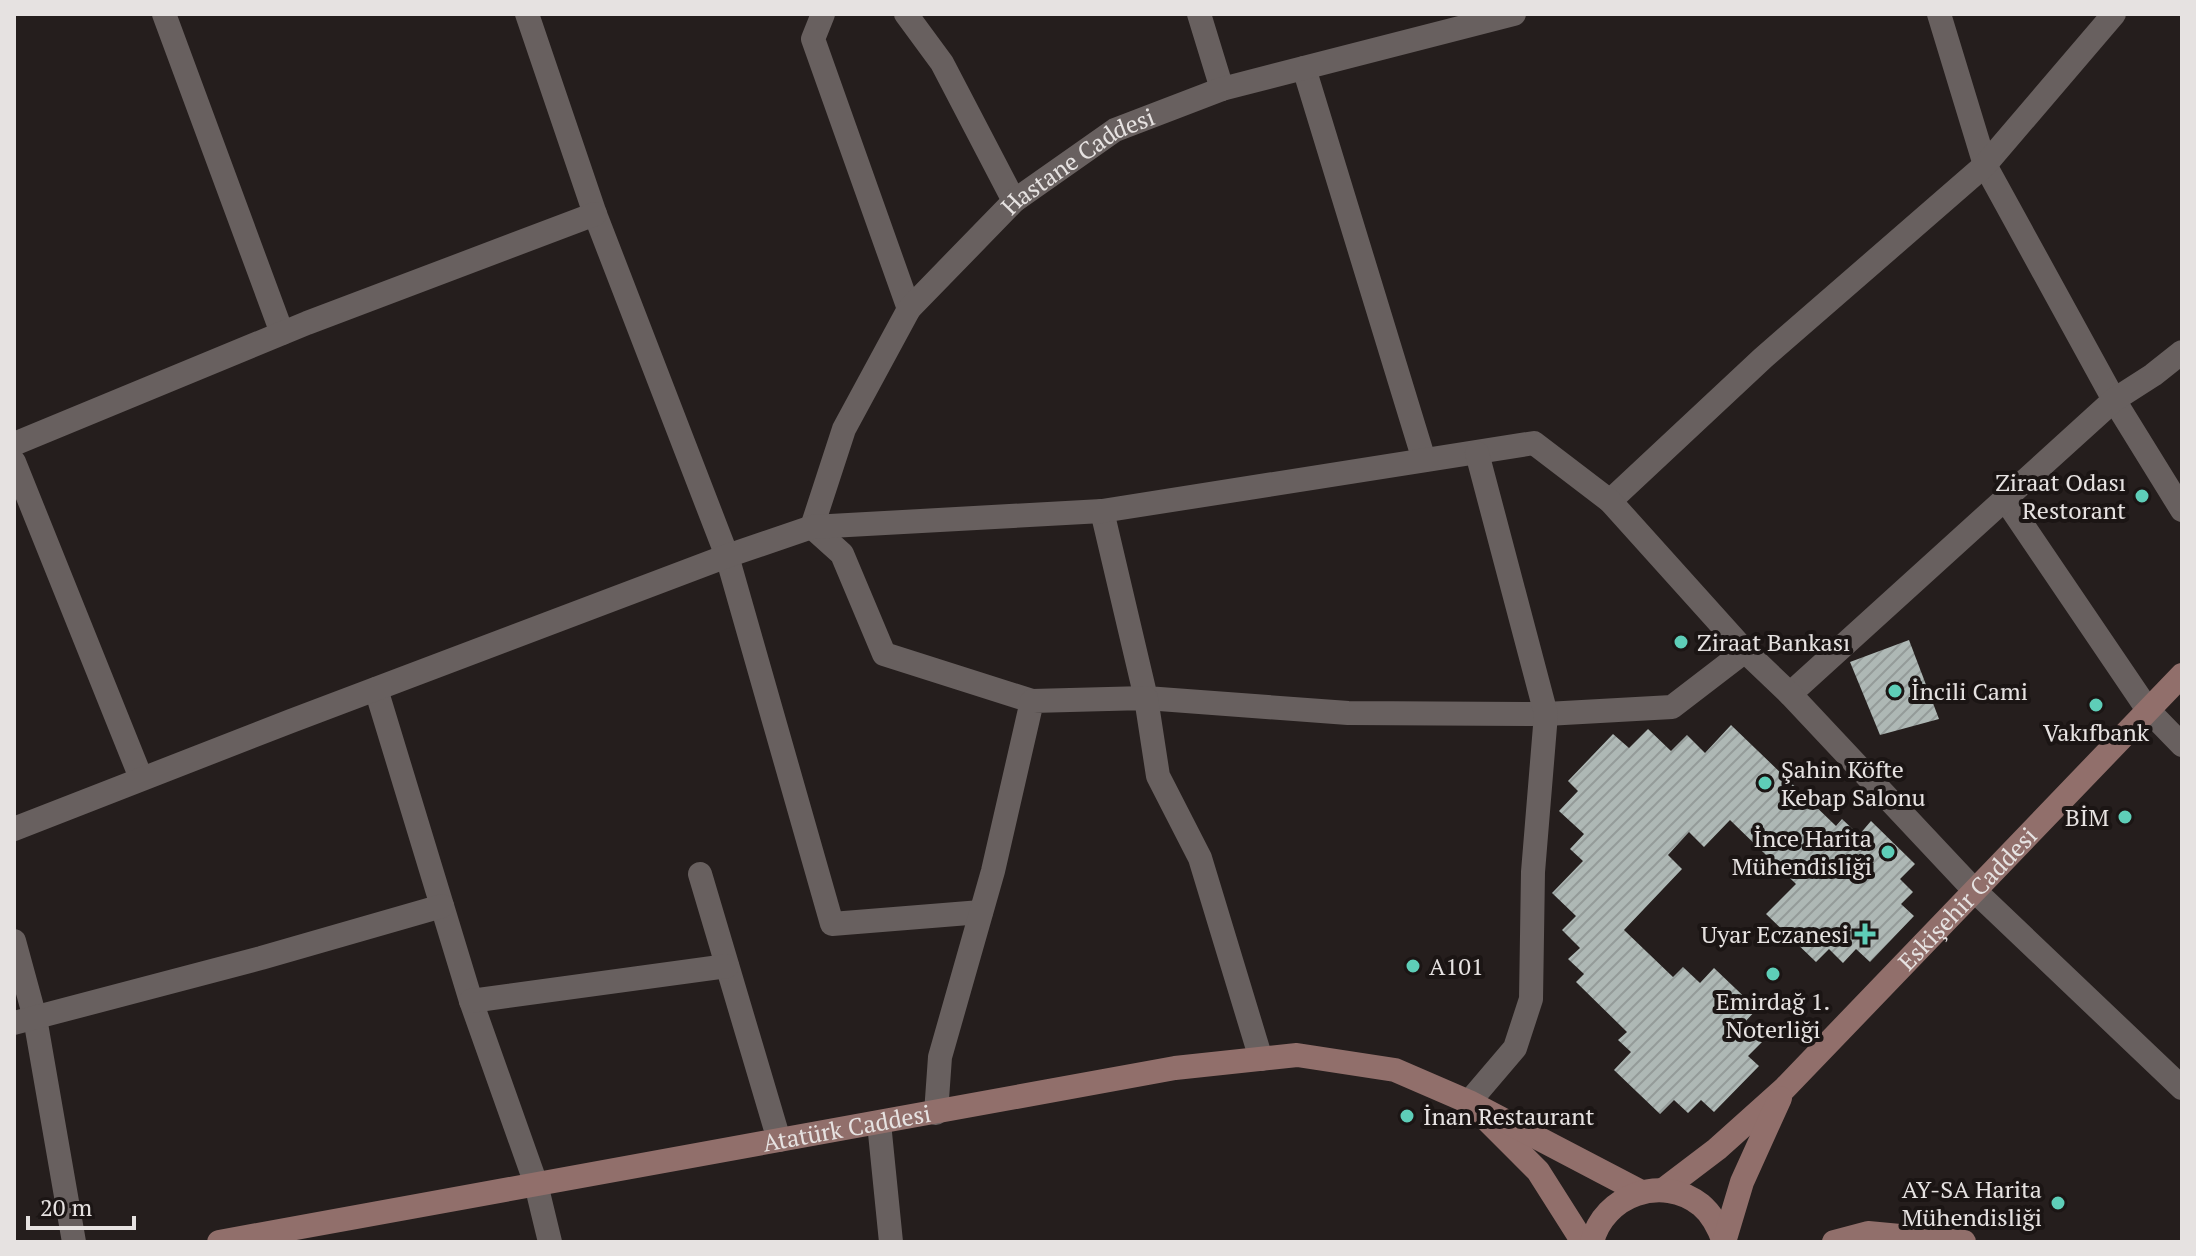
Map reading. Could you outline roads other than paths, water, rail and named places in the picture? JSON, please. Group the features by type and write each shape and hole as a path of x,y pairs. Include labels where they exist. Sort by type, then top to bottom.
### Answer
{"main road":[{"name":"Eskişehir Caddesi","path":"1592,1242 1605,1213 1622,1200 1652,1191 1717,1149 1784,1089 2182,675"},
{"name":"Atatürk Caddesi","path":"219,1242 1175,1068 1297,1055 1395,1070 1469,1102 1652,1191 1683,1195 1702,1206 1716,1222 1724,1242"},
{"name":"Eskişehir Caddesi","path":"1724,1242 1742,1182 1784,1089"},
{"name":"Atatürk Caddesi","path":"1469,1102 1538,1171 1583,1242"},
{"path":"1834,1242 1868,1233 1964,1242"}],"street":[{"path":"164,14 282,333"},
{"path":"527,14 595,214 727,556 832,924 981,912"},
{"path":"823,14 813,39 909,309"},
{"path":"906,14 942,63 1014,201"},
{"path":"1199,14 1222,89"},
{"name":"Hastane Caddesi","path":"812,527 844,429 909,309 1014,201 1115,130 1222,89 1472,19 1514,14"},
{"path":"1939,14 1985,165 2114,400 2182,510"},
{"path":"1610,501 1763,358 1985,165 2114,14"},
{"path":"1304,68 1424,460"},
{"path":"14,444 282,333 595,214"},
{"path":"1790,694 2114,400 2182,352"},
{"path":"14,829 727,556 812,527 1102,511 1534,443 1610,501 1745,651 1790,694 1975,891 2182,1088"},
{"path":"1469,1102 1515,1048 1531,999 1533,872 1546,714 1477,453"},
{"path":"14,462 141,778"},
{"path":"2005,499 2148,710 2182,745"},
{"path":"1102,511 1146,698 1158,776 1200,858 1261,1059"},
{"path":"812,527 842,554 884,654 1032,701 1146,698 1348,713 1546,714 1672,707 1745,651"},
{"path":"376,689 471,1001 536,1184 550,1242"},
{"path":"936,1113 940,1057 981,912 1032,701"},
{"path":"700,874 779,1140"},
{"path":"25,1020 442,906"},
{"path":"14,941 25,1020 74,1242"},
{"path":"471,1001 727,966"},
{"path":"879,1123 891,1242"}],"place":[{"name":"Ziraat Odası Restorant","path":"2142,496"},
{"name":"Ziraat Bankası","path":"1681,642"},
{"name":"İncili Cami","path":"1895,691"},
{"name":"Vakıfbank","path":"2096,705"},
{"name":"Şahin Köfte Kebap Salonu","path":"1765,783"},
{"name":"BİM","path":"2125,817"},
{"name":"İnce Harita Mühendisliği","path":"1888,852"},
{"name":"Uyar Eczanesi","path":"1865,934"},
{"name":"A101","path":"1413,966"},
{"name":"Emirdağ 1. Noterliği","path":"1773,974"},
{"name":"İnan Restaurant","path":"1407,1116"},
{"name":"AY-SA Harita Mühendisliği","path":"2058,1203"}]}
